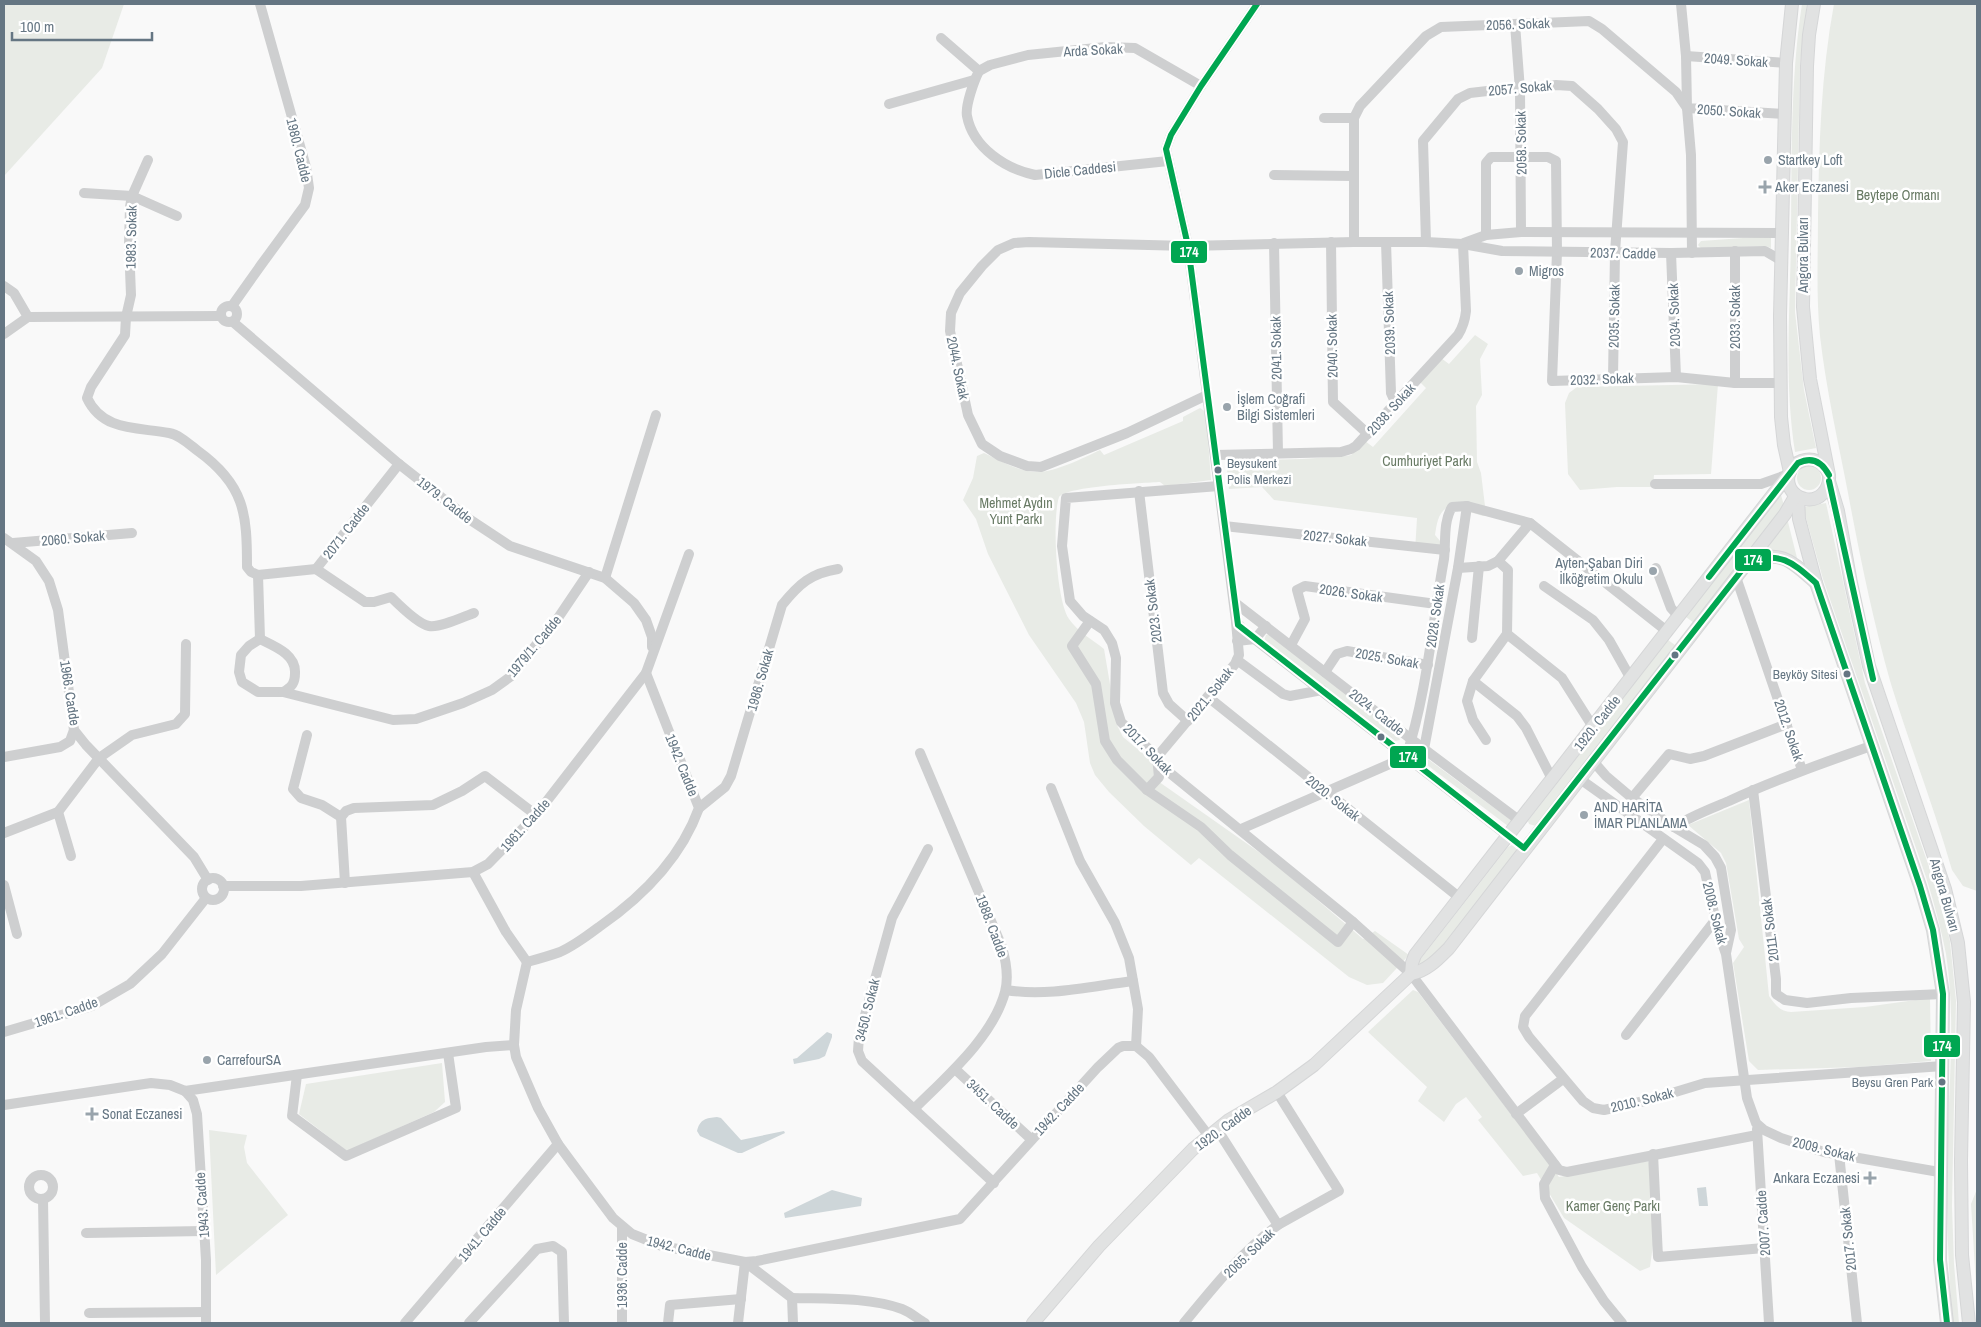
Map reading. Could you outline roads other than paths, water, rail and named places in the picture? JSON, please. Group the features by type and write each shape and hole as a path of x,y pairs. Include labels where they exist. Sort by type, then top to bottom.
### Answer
{"main road":[{"name":"Angora Bulvarı","path":"1792,4 1786,63 1782,233 1780,383 1784,439 1790,473 1790,486 1797,496 1799,519 1816,583 1920,886 1933,930 1943,994 1939,1172 1940,1260 1947,1323"},
{"name":"Angora Bulvarı","path":"1814,4 1807,66 1803,299 1810,379 1869,666 1945,889 1958,943 1964,1002 1960,1160 1962,1255 1969,1323"},
{"path":"1790,473 1797,463 1812,459 1823,465 1829,478 1826,490 1818,497 1808,500 1797,496"},
{"name":"1920. Cadde","path":"1033,1323 1099,1246 1180,1162 1213,1132 1277,1092 1314,1065 1410,974 1415,955 1790,473"},
{"name":"1920. Cadde","path":"1410,974 1419,973 1449,948 1524,848 1749,561 1797,496"},
{"path":"1749,561 1768,556 1783,558 1799,568 1816,583"},
{"path":"1679,617 1696,629"},
{"path":"1668,632 1684,644"},
{"path":"1520,821 1536,833"},
{"path":"1508,836 1524,848"}],"street":[{"name":"1980. Cadde","path":"232,306 260,264 305,205 309,188 306,167 260,4"},
{"path":"1236,621 1188,246 1166,148 1201,86 1257,4"},
{"name":"2050. Sokak","path":"1681,4 1686,56 1687,108 1785,114"},
{"name":"2056. Sokak","path":"1354,118 1360,106 1426,36 1441,27 1589,21 1602,29 1676,92 1687,108"},
{"name":"2058. Sokak","path":"1515,24 1520,90 1522,157 1521,232"},
{"path":"941,38 977,76"},
{"name":"Arda Sokak","path":"889,104 977,76 990,65 1028,55 1106,47 1135,48 1201,86"},
{"name":"2049. Sokak","path":"1686,56 1786,63"},
{"name":"Dicle Caddesi","path":"977,76 966,114 972,132 993,156 1019,172 1035,175 1168,161"},
{"name":"2057. Sokak","path":"1426,242 1423,141 1458,98 1470,93 1520,90 1556,85 1572,86 1616,128 1623,142 1615,252"},
{"path":"1687,108 1691,155 1692,253"},
{"path":"1324,118 1354,118 1354,242"},
{"path":"1486,235 1486,162 1491,157 1548,157 1556,161 1557,252"},
{"name":"1983. Sokak","path":"148,160 132,196 130,207 129,245 132,295 126,317 125,335 91,387 87,398 91,406 103,419 116,426 172,434 203,454 226,476 240,498 247,524 247,567 255,573"},
{"path":"1274,175 1353,176"},
{"path":"84,193 132,196 177,216"},
{"name":"2037. Cadde","path":"1463,244 1486,235 1521,232 1782,233"},
{"name":"2037. Cadde","path":"1188,246 1330,242 1426,242 1463,244 1502,251 1671,253 1765,251 1782,260"},
{"name":"2040. Sokak","path":"1330,242 1333,402 1368,434"},
{"name":"2039. Sokak","path":"1386,242 1391,393 1396,404"},
{"name":"2044. Sokak","path":"1188,246 1014,243 998,250 960,293 951,313 950,331 968,415 977,437 982,444 1000,456 1034,467 1041,468 1068,458 1207,395"},
{"name":"2041. Sokak","path":"1274,243 1278,453"},
{"name":"2038. Sokak","path":"1216,455 1347,451 1356,446 1458,335 1465,322 1463,244"},
{"name":"2033. Sokak","path":"1735,251 1735,383"},
{"name":"2032. Sokak","path":"1557,252 1552,380 1613,380 1676,376 1735,383 1780,383"},
{"name":"2035. Sokak","path":"1613,380 1615,252"},
{"name":"2034. Sokak","path":"1671,253 1676,376"},
{"path":"4,286 14,292 28,317"},
{"path":"232,306 238,313 237,318 233,322 224,321 221,316 222,311 225,307 232,306"},
{"path":"4,334 28,317 221,316"},
{"name":"1979. Cadde","path":"233,322 399,464 469,519 510,546 605,578 634,603 646,620 652,637 652,656"},
{"path":"605,578 656,415"},
{"name":"2071. Cadde","path":"255,573 316,569 399,464"},
{"path":"1655,484 1761,484 1790,473"},
{"name":"2017. Sokak","path":"1219,486 1066,498 1062,546 1070,601 1083,616 1104,630 1112,643 1116,658 1115,703 1121,722 1157,757 1165,768 1353,922 1410,974 1555,1165"},
{"name":"2023. Sokak","path":"1139,491 1163,694 1169,704 1188,721"},
{"path":"1467,506 1530,523 1668,632"},
{"name":"2028. Sokak","path":"1406,757 1412,740 1428,665 1445,550 1448,514 1452,507 1467,506 1458,568 1424,749"},
{"path":"1486,740 1473,720 1467,701 1473,681 1507,634 1508,570 1498,561 1530,523"},
{"name":"2027. Sokak","path":"1224,526 1445,550"},
{"name":"2060. Sokak","path":"14,543 132,533"},
{"name":"1966. Cadde","path":"4,538 14,543 36,561 49,581 56,602 74,730 86,745 194,857 208,880"},
{"name":"1961. Cadde","path":"223,886 301,886 345,883 473,872 488,864 536,815 646,674 689,554"},
{"name":"2028. Sokak","path":"1458,568 1488,566 1498,561"},
{"path":"1472,638 1479,566"},
{"path":"1656,568 1671,608 1679,617"},
{"path":"316,569 365,602 374,602 391,597 403,609 427,626 436,626 474,613"},
{"name":"1986. Sokak","path":"699,808 725,787 731,776 782,605 802,584 820,571 838,569"},
{"name":"1979/1. Cadde","path":"284,692 393,720 416,719 463,703 492,690 510,678 558,618 589,572"},
{"path":"255,573 260,639"},
{"name":"2012. Sokak","path":"1736,577 1802,770"},
{"name":"2026. Sokak","path":"1291,645 1305,619 1297,590 1304,586 1436,604"},
{"path":"1544,586 1593,620 1609,640 1631,679"},
{"name":"2024. Cadde","path":"1234,602 1520,821"},
{"path":"1090,621 1072,646 1096,684 1104,741 1117,760 1147,790 1201,827 1230,855 1338,942 1353,922"},
{"name":"2021. Sokak","path":"1157,757 1230,671 1239,655 1236,621"},
{"name":"2024. Cadde","path":"1236,621 1240,627 1255,639 1508,836"},
{"path":"1237,641 1255,639 1266,626"},
{"path":"1507,634 1562,678 1576,697 1593,727"},
{"path":"260,639 288,655 296,665 292,687 284,692 258,692 242,682 239,672 241,655 248,646 260,639"},
{"path":"4,833 58,812 99,758 132,735 176,724 185,714 186,644"},
{"name":"2025. Sokak","path":"1325,672 1337,654 1347,651 1428,665"},
{"path":"1236,660 1283,694 1290,696 1322,690"},
{"name":"1942. Cadde","path":"646,674 699,808 691,829 671,859 652,883 624,909 587,936 561,951 527,962 516,1010 514,1045 518,1063 526,1082 558,1144 596,1196 622,1227 639,1237 662,1246 745,1262 768,1260 960,1219 1112,1052 1124,1046 1136,1046"},
{"path":"1473,681 1517,716 1526,728 1552,779"},
{"name":"2020. Sokak","path":"1208,697 1460,898"},
{"path":"1632,798 1669,754 1690,759 1704,756 1787,724"},
{"path":"4,757 60,747 70,741 74,730"},
{"path":"307,736 294,789 300,798 322,805 341,817"},
{"path":"1674,827 1685,820 1802,770 1872,746"},
{"path":"1241,829 1424,749"},
{"name":"1988. Cadde","path":"914,1109 955,1069 991,1022 1006,990 1008,975 1002,947 920,752"},
{"path":"1147,790 1159,777 1157,757"},
{"path":"1593,761 1606,776 1632,798 1704,845 1715,857 1721,868 1731,930 1726,954"},
{"path":"345,883 341,817 346,811 354,808 433,805 462,791 485,776 536,815"},
{"name":"2008. Sokak","path":"1580,779 1698,863 1705,872 1726,954 1745,1080"},
{"path":"1051,788 1080,861 1115,923 1129,958 1138,1009 1136,1046 1149,1057 1213,1132"},
{"name":"2011. Sokak","path":"1754,790 1776,979 1776,994 1785,1000 1806,1003 1851,998 1943,994"},
{"path":"58,812 71,856"},
{"name":"2010. Sokak","path":"1663,839 1525,1016 1523,1027 1529,1037 1583,1101 1594,1108 1604,1110 1649,1100 1706,1082 1942,1066"},
{"name":"3450. Sokak","path":"928,849 892,918 858,1044 858,1051 862,1061 994,1183"},
{"path":"473,872 506,932 527,962"},
{"path":"215,879 223,886 223,893 219,898 212,900 206,898 202,888 208,880 215,879"},
{"path":"4,885 16,934"},
{"name":"1961. Cadde","path":"4,1032 92,1006 130,984 162,954 206,898"},
{"path":"1626,1035 1716,919"},
{"path":"1006,990 1056,990 1133,981"},
{"path":"4,1105 151,1083 170,1085 185,1091 514,1045"},
{"path":"297,1074 292,1116 346,1156 456,1108 448,1053"},
{"name":"3451. Cadde","path":"955,1069 1031,1139"},
{"path":"1516,1114 1563,1079"},
{"path":"1745,1080 1748,1098 1756,1123"},
{"name":"1943. Cadde","path":"185,1091 193,1100 197,1114 204,1231 206,1323"},
{"path":"1277,1092 1339,1191 1278,1225"},
{"name":"2009. Sokak","path":"1756,1123 1764,1130 1781,1138 1824,1152 1939,1172"},
{"name":"2007. Cadde","path":"1756,1123 1769,1323"},
{"name":"2065. Sokak","path":"1184,1323 1235,1264 1278,1225 1213,1132"},
{"path":"1622,1323 1604,1301 1582,1267 1545,1198 1544,1184 1555,1165 1560,1170 1567,1172 1757,1135"},
{"name":"1941. Cadde","path":"405,1323 558,1144"},
{"path":"1653,1154 1658,1257 1764,1248"},
{"name":"2017. Sokak","path":"1839,1154 1857,1323"},
{"path":"43,1199 45,1323"},
{"name":"1936. Cadde","path":"622,1227 622,1323"},
{"path":"86,1233 204,1231"},
{"path":"469,1323 537,1249 553,1246 562,1252 564,1323"},
{"path":"745,1262 792,1298 873,1302 902,1309 925,1323"},
{"path":"738,1323 745,1262"},
{"path":"792,1298 793,1323"},
{"path":"668,1323 670,1305 741,1299"},
{"path":"89,1313 206,1312"}],"place":[{"name":"Startkey Loft","path":"1768,160"},
{"name":"Aker Eczanesi","path":"1765,187"},
{"name":"Migros","path":"1519,271"},
{"name":"İşlem Coğrafi Bilgi Sistemleri","path":"1227,407"},
{"name":"Beysukent Polis Merkezi","path":"1218,470"},
{"name":"Ayten-Şaban Diri İlköğretim Okulu","path":"1653,571"},
{"name":"Beyköy Sitesi","path":"1847,674"},
{"name":"AND HARİTA İMAR PLANLAMA","path":"1584,815"},
{"name":"CarrefourSA","path":"207,1060"},
{"name":"Beysu Gren Park","path":"1942,1082"},
{"name":"Sonat Eczanesi","path":"92,1114"},
{"name":"Ankara Eczanesi","path":"1870,1178"}],"park label":[{"name":"Beytepe Ormanı","path":"1898,195"},
{"name":"Cumhuriyet Parkı","path":"1427,461"},
{"name":"Mehmet Aydın Yunt Parkı","path":"1016,512"},
{"name":"Kamer Genç Parkı","path":"1613,1206"}]}
